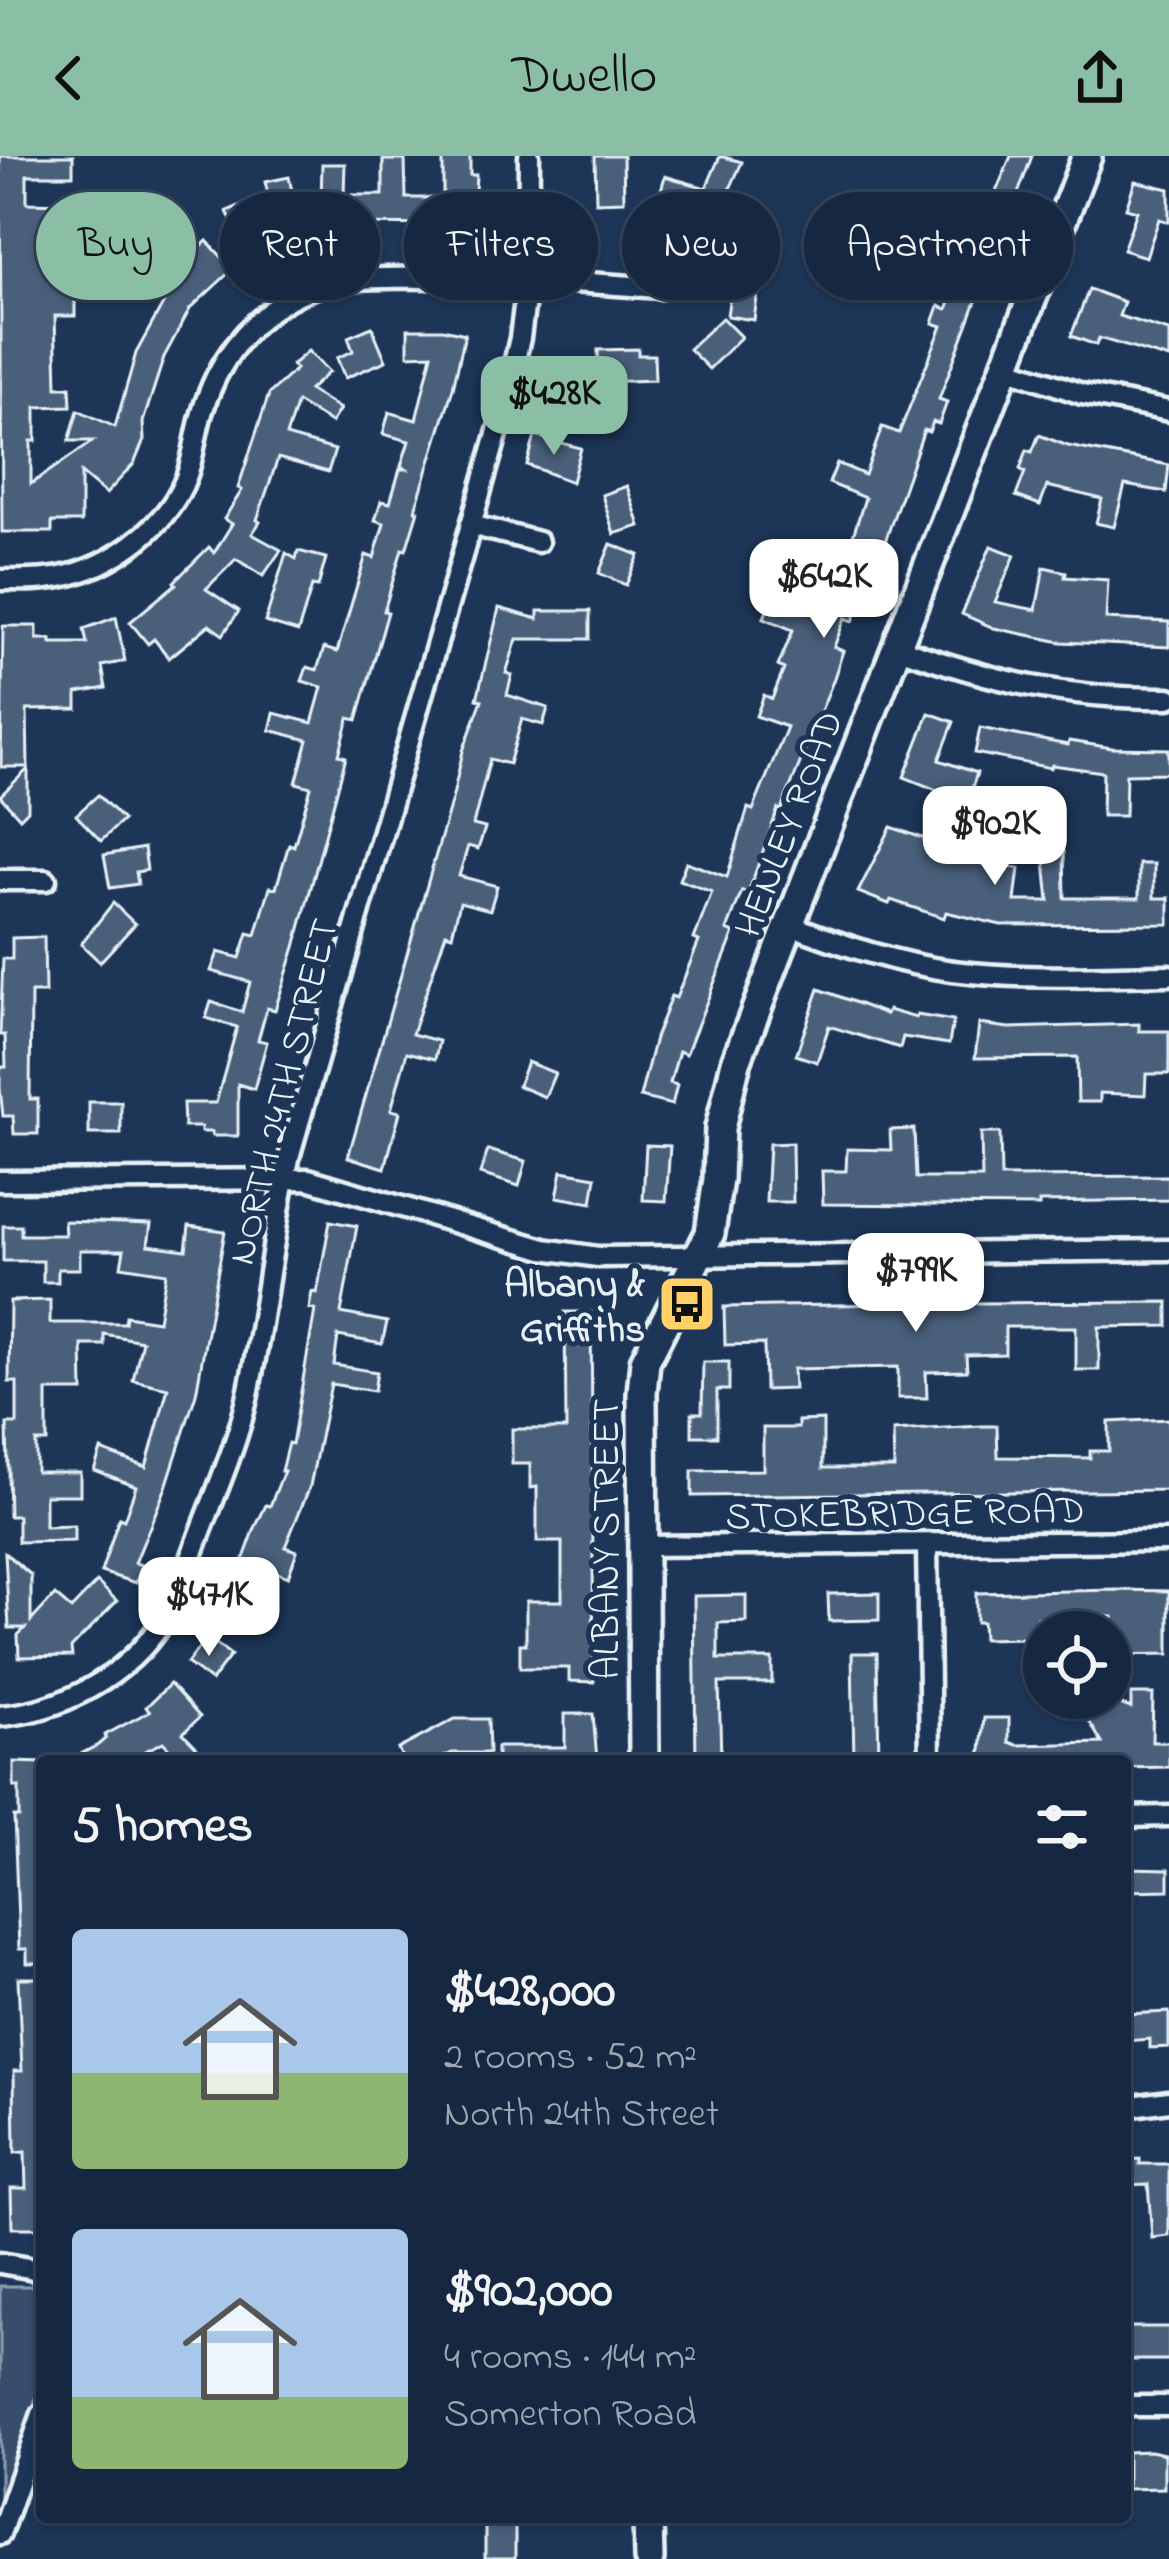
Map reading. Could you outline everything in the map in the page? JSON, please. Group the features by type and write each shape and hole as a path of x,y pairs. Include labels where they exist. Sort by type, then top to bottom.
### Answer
{"street":[{"name":"NORTH 24TH STREET","path":"529,156 529,192"},
{"name":"HENLEY ROAD","path":"698,1257 712,1224 725,1097 1087,156"},
{"path":"0,580 48,579 92,568 140,538 178,497 203,411 227,356 243,334 296,295 346,280 404,279"},
{"name":"NORTH 24TH STREET","path":"0,1716 20,1715 86,1692 139,1650 162,1622 193,1554 247,1401 285,1179 471,525 520,338 525,300"},
{"path":"1006,368 1082,394 1169,411"},
{"path":"471,525 538,542"},
{"path":"896,647 1027,688 1112,698 1169,698"},
{"path":"0,880 46,880"},
{"path":"790,925 863,951 948,970 1041,976 1169,975"},
{"path":"0,1181 308,1179 571,1254 698,1257 1169,1250"},
{"name":"ALBANY STREET","path":"644,1755 645,1360 698,1257"},
{"name":"STOKEBRIDGE ROAD","path":"643,1546 1169,1540"},
{"path":"927,1544 929,1755"},
{"path":"1131,1817 1169,1816"},
{"path":"1131,2106 1169,2101"},
{"path":"0,2263 36,2270"},
{"path":"1131,2406 1169,2405"},
{"path":"0,2534 36,2431"},
{"path":"648,2523 649,2559"}],"shaded area":[{"path":"0,2286 36,2286 36,2398 0,2504"}],"building":[{"path":"0,156 73,156 73,175 27,175 27,203 36,203 36,300 75,300 75,316 55,316 57,387 70,387 71,406 36,407 31,484 93,441 69,441 78,410 115,427 136,353 165,300 196,300 196,252 207,241 220,255 220,281 190,309 164,357 134,464 106,494 81,473 81,522 52,522 52,532 2,532"},
{"path":"443,156 470,156 475,192 443,192"},
{"path":"595,156 623,156 622,201 598,202"},
{"path":"720,156 742,162 729,192 660,192 665,176 706,188"},
{"path":"1011,156 1032,156 1019,192 996,192"},
{"path":"383,160 405,160 404,225 380,224"},
{"path":"322,164 345,164 344,192 321,192"},
{"path":"289,177 292,192 268,192 265,182"},
{"path":"1135,181 1169,189 1169,222 1159,219 1146,257 1123,250 1137,211 1126,208"},
{"path":"1089,289 1124,302 1119,316 1169,331 1169,359 1099,338 1096,345 1071,336"},
{"path":"729,300 757,300 754,320 727,316"},
{"path":"951,300 977,300 939,399 947,402 939,424 933,422 929,432 924,430 873,576 853,621 845,618 834,647 843,651 833,681 748,893 742,891 727,930 734,933 686,1054 679,1051 670,1083 677,1085 672,1105 640,1097 655,1038 699,941 694,939 712,892 679,880 686,862 727,877 748,808 753,810 787,727 756,716 764,695 772,699 784,669 778,666 793,630 764,618 773,596 805,609 816,579 839,580 865,498 829,483 837,463 865,475 882,427 899,433 942,326 933,323 939,306 947,309"},
{"path":"722,318 741,337 709,369 689,349"},
{"path":"372,327 386,361 345,378 337,358 353,351 348,337"},
{"path":"408,329 465,334 453,388 384,611 388,612 357,720 349,718 339,755 346,757 295,947 275,1010 267,1008 258,1040 267,1042 254,1089 238,1084 238,1136 212,1136 212,1132 201,1132 201,1127 184,1127 183,1103 216,1103 237,1027 206,1018 211,1002 242,1012 250,982 211,971 218,952 240,958 248,933 256,935 270,887 276,888 289,844 294,846 311,787 296,783 308,740 270,730 274,713 312,723 322,687 302,681 307,667 317,670 324,648 337,652 366,555 374,558 384,523 375,520 381,501 390,503 400,469 406,469 401,466 409,441 383,434 389,412 416,420 432,354 408,355"},
{"path":"638,349 638,355 654,355 655,380 599,382 598,350"},
{"path":"308,351 329,372 309,390 340,409 331,423 297,402 286,436 335,450 328,472 278,458 260,522 252,534 281,550 263,576 236,559 206,589 239,611 223,635 209,625 169,658 154,639 148,644 130,622 176,584 209,547 214,553 232,524 224,519 242,490 238,488 269,394"},
{"path":"1039,435 1068,446 1169,465 1166,492 1125,485 1114,527 1096,523 1102,499 1047,486 1040,505 1016,496 1027,450 1032,452"},
{"path":"535,436 581,448 572,482 527,465"},
{"path":"627,486 640,526 614,534 602,495"},
{"path":"611,544 639,555 626,585 599,573"},
{"path":"991,546 1015,555 995,602 1036,610 1044,567 1066,572 1065,577 1108,580 1106,619 1169,622 1169,647 1061,642 994,628 962,614"},
{"path":"298,551 326,558 298,632 265,622 286,553 296,559"},
{"path":"499,608 538,619 538,611 590,611 590,639 517,639 506,673 512,675 507,695 548,708 543,725 522,719 509,764 490,759 473,825 485,828 478,849 468,846 459,876 497,886 490,910 460,902 452,935 446,933 412,1034 439,1041 435,1059 407,1052 391,1110 400,1112 385,1168 348,1157 463,751 482,700 477,699"},
{"path":"116,617 125,661 102,666 106,688 77,693 77,709 27,710 28,767 1,767 3,626 37,626 37,639 51,639 51,643 87,643 84,629"},
{"path":"929,713 954,722 939,760 977,773 970,794 964,792 958,819 929,812 937,790 904,777"},
{"path":"980,728 1068,745 1069,741 1169,749 1169,773 1126,774 1125,816 1102,816 1103,772 1051,768 975,753"},
{"path":"28,769 28,810 20,818 0,796"},
{"path":"98,795 123,820 101,841 76,815"},
{"path":"891,827 968,854 969,847 985,850 982,864 1019,868 1015,901 1049,901 1044,852 1064,852 1065,898 1139,898 1139,864 1154,864 1154,898 1169,898 1169,924 1001,925 946,912 944,918 891,900 889,904 858,892"},
{"path":"144,848 147,870 136,872 138,884 110,888 104,855"},
{"path":"113,903 135,924 100,962 81,944"},
{"path":"44,937 45,993 31,993 30,1099 38,1099 38,1134 14,1134 13,1116 3,1116 0,1088 0,1067 6,1067 5,1035 0,1035 3,959 12,959 12,938"},
{"path":"819,989 886,1014 888,1010 953,1021 949,1044 903,1037 900,1048 829,1026 817,1062 796,1055"},
{"path":"979,1024 1009,1028 1139,1024 1139,1031 1169,1031 1169,1074 1146,1074 1145,1095 1100,1093 1100,1102 1078,1102 1077,1057 975,1058"},
{"path":"527,1062 555,1073 545,1097 518,1086"},
{"path":"89,1102 121,1102 121,1134 89,1134"},
{"path":"914,1129 916,1178 982,1178 981,1133 1000,1133 1001,1177 1169,1176 1169,1200 1039,1202 1039,1206 823,1204 822,1171 846,1171 847,1149 891,1150 890,1130"},
{"path":"792,1143 793,1202 766,1202 769,1144"},
{"path":"646,1145 670,1146 666,1201 643,1200"},
{"path":"488,1150 526,1161 519,1186 480,1174"},
{"path":"562,1171 596,1177 592,1203 557,1197"},
{"path":"64,1221 151,1224 148,1245 186,1250 189,1226 225,1231 196,1394 135,1563 142,1565 136,1583 101,1572 119,1518 124,1520 136,1486 94,1470 101,1450 146,1467 168,1388 133,1380 142,1341 104,1334 104,1345 82,1345 83,1391 47,1391 47,1442 36,1442 36,1472 80,1472 80,1495 45,1495 45,1527 74,1526 74,1541 18,1542 18,1516 9,1516 7,1424 17,1424 17,1382 9,1382 10,1301 50,1300 50,1323 125,1323 126,1316 158,1321 166,1273 121,1266 124,1250 80,1250 80,1269 58,1269 58,1282 43,1282 43,1261 3,1261 3,1226 21,1226 21,1235 65,1235"},
{"path":"330,1221 357,1226 341,1313 387,1322 382,1344 338,1336 334,1365 377,1372 374,1391 331,1384 310,1486 285,1547 297,1551 288,1577 270,1570 248,1628 222,1618 255,1528 284,1471 288,1443 292,1444 315,1310 309,1309 312,1292 317,1293"},
{"path":"947,1296 965,1296 965,1303 1168,1302 1168,1326 1099,1327 1099,1370 1076,1370 1076,1327 1005,1327 1005,1354 966,1355 967,1371 926,1372 927,1398 898,1398 898,1367 793,1369 794,1389 765,1390 764,1344 725,1345 724,1307 947,1303"},
{"path":"565,1312 591,1312 594,1682 569,1681 569,1668 520,1668 520,1644 526,1644 526,1601 562,1601 562,1542 537,1542 537,1487 530,1488 530,1464 512,1464 512,1429 566,1429"},
{"path":"703,1362 729,1362 729,1390 717,1390 717,1436 692,1436 692,1413 702,1413"},
{"path":"1169,1419 1169,1490 692,1496 692,1471 763,1470 763,1428 798,1428 798,1421 823,1420 823,1468 894,1468 893,1431 997,1426 998,1457 1090,1458 1090,1451 1109,1451 1109,1422"},
{"path":"5,1553 31,1575 31,1621 55,1595 71,1609 97,1582 117,1601 71,1648 72,1656 19,1657 18,1635 25,1628 9,1628"},
{"path":"1169,1591 1169,1654 1131,1655 1131,1611 1023,1611 1023,1638 983,1639 982,1622 976,1622 976,1593"},
{"path":"879,1593 879,1620 829,1621 828,1594"},
{"path":"746,1595 746,1622 718,1623 718,1659 772,1659 772,1683 719,1683 721,1755 696,1755 694,1596"},
{"path":"207,1637 231,1655 211,1681 187,1663"},
{"path":"852,1653 877,1653 879,1755 854,1755"},
{"path":"170,1684 200,1717 183,1733 204,1755 175,1755 163,1742 137,1755 79,1755 150,1711 146,1707"},
{"path":"1131,1694 1153,1694 1152,1742 1169,1742 1169,1767 1131,1768 1131,1755 981,1755 984,1718 1009,1718 1009,1742 1017,1745 1102,1743 1088,1719 1131,1719"},
{"path":"565,1714 593,1714 597,1755 497,1755 497,1747 565,1747"},
{"path":"455,1719 488,1719 489,1753 401,1755 398,1749"},
{"path":"14,1762 36,1763 36,1963 27,1963 27,1949 19,1949 14,1817 19,1817 19,1787 14,1787"},
{"path":"1131,1868 1169,1869 1169,1890 1131,1891"},
{"path":"18,1978 36,1978 36,2228 12,2228 11,2188 26,2188 25,2152 15,2153 14,2071 22,2071"},
{"path":"1169,2012 1169,2047 1150,2048 1150,2039 1131,2041 1131,2014"},
{"path":"1131,2160 1169,2164 1169,2236 1152,2238 1148,2184 1131,2185"},
{"path":"1131,2327 1169,2327 1169,2360 1131,2360"},
{"path":"1131,2452 1164,2454 1164,2488 1131,2489"},
{"path":"515,2526 515,2559 485,2559 485,2527"}],"place":[{"name":"Albany & Griffiths","path":"687,1304"}]}
